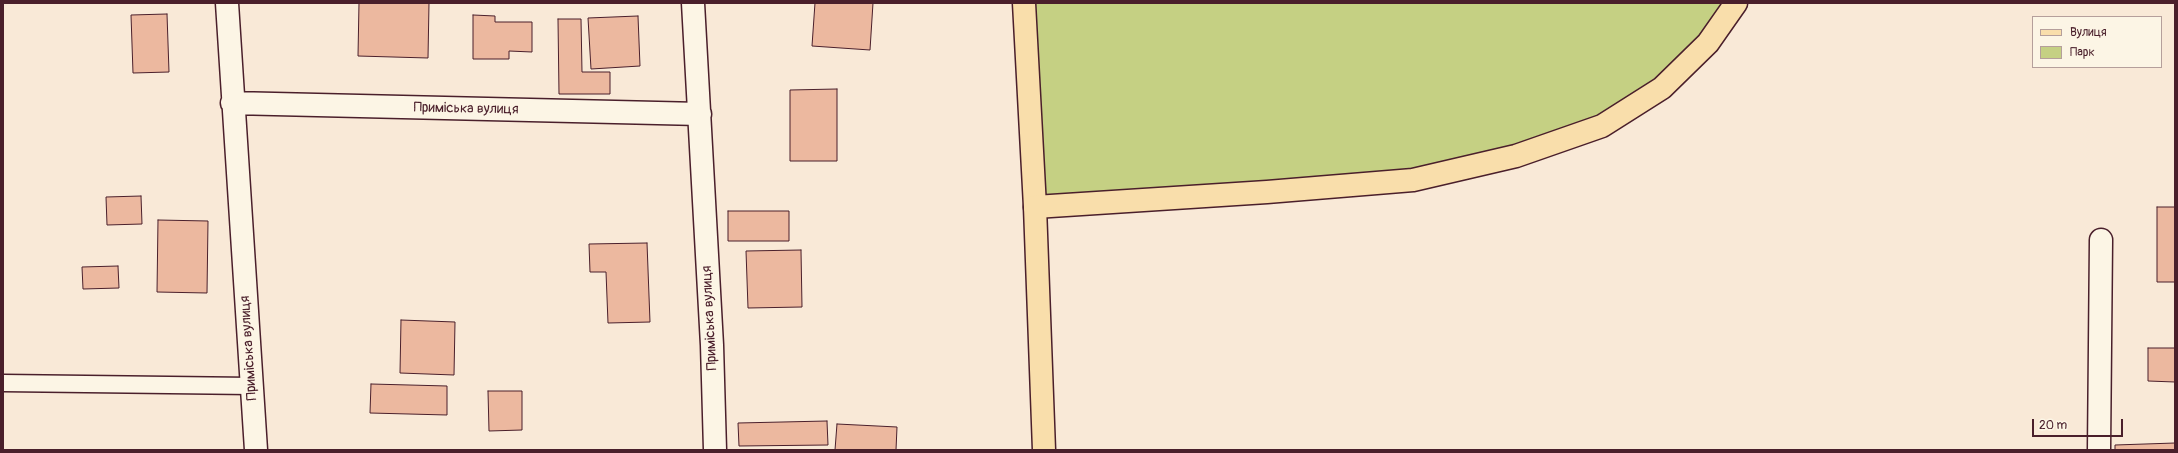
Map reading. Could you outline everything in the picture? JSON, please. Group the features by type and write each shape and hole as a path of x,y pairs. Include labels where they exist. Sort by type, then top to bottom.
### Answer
{"main road":[{"path":"1035,208 1136,199 1266,192 1413,180 1516,156 1602,126 1662,88 1708,43 1736,3"},
{"path":"1024,4 1035,208 1044,450"}],"street":[{"name":"Приміська вулиця","path":"227,3 232,103 256,450"},
{"name":"Приміська вулиця","path":"694,3 712,345 715,450"},
{"name":"Приміська вулиця","path":"232,103 700,114"},
{"path":"2099,450 2101,240"}],"lane":[{"path":"3,382 252,386"}],"green space":[{"path":"1018,3 1743,3 1669,96 1518,164 1029,214"}],"building":[{"path":"359,3 429,3 428,58 358,56"},
{"path":"815,3 873,3 870,50 812,46"},
{"path":"167,14 169,72 133,73 131,15"},
{"path":"473,15 495,16 495,22 532,22 532,52 509,51 509,59 473,59"},
{"path":"638,16 640,66 591,69 588,18"},
{"path":"558,19 581,19 582,72 610,72 610,94 559,94"},
{"path":"837,89 837,161 790,161 790,90"},
{"path":"141,196 142,224 107,225 106,197"},
{"path":"2157,207 2175,207 2175,282 2157,282"},
{"path":"728,211 789,211 789,241 728,241"},
{"path":"158,220 208,221 207,293 157,292"},
{"path":"647,243 650,322 608,323 606,272 590,272 589,244"},
{"path":"801,250 802,307 748,308 746,251"},
{"path":"118,266 119,288 83,289 82,267"},
{"path":"401,320 455,322 454,375 400,373"},
{"path":"2148,348 2175,348 2175,382 2148,381"},
{"path":"371,384 447,386 447,415 370,413"},
{"path":"488,391 522,391 522,430 489,431"},
{"path":"827,421 828,445 739,446 738,423"},
{"path":"837,424 897,427 896,450 835,450"},
{"path":"2175,443 2175,450 2115,450 2115,445"}]}
